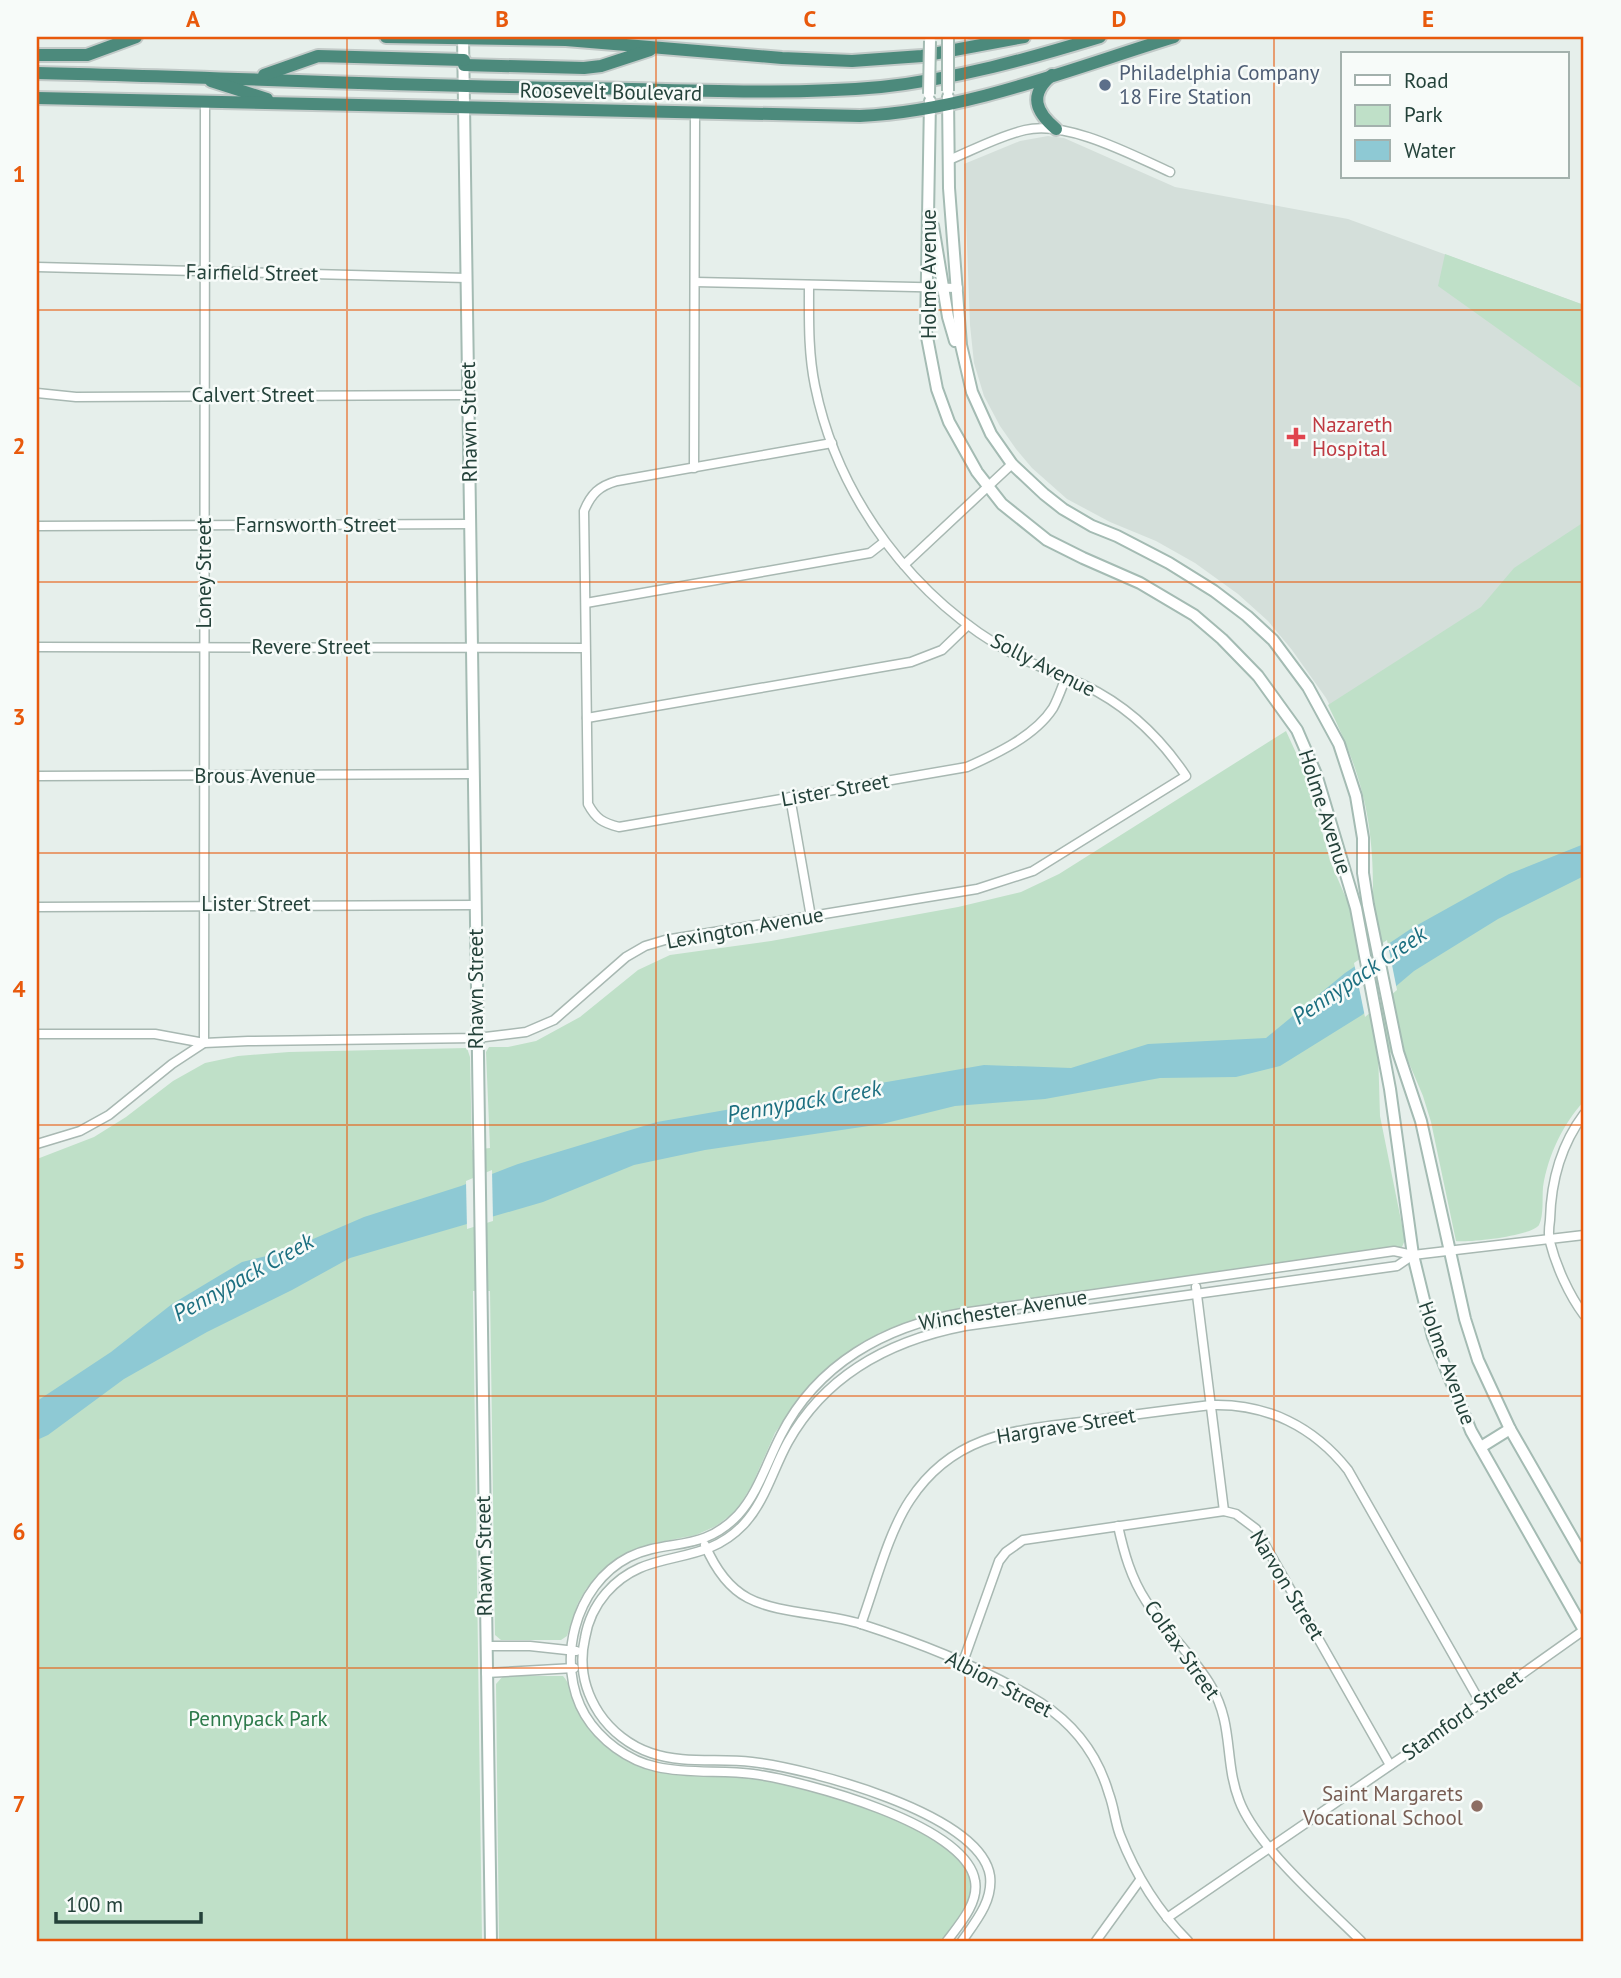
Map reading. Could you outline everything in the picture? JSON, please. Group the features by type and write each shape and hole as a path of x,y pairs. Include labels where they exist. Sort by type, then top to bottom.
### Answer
{"highway":[{"path":"37,55 87,55 136,37"},
{"name":"Roosevelt Boulevard","path":"386,37 566,40 782,58 852,61 922,56 1024,37"},
{"name":"Roosevelt Boulevard","path":"37,73 464,86 811,91 881,87 986,70 1100,37"},
{"name":"Roosevelt Boulevard","path":"37,98 843,117 880,115 948,105 1174,37"},
{"path":"247,78 276,72 318,56 584,68 601,66 644,51 667,48"},
{"path":"1053,74 1039,90 1037,102 1045,120 1056,129"},
{"path":"198,77 280,104"}],"main road":[{"name":"Rhawn Street","path":"463,37 491,1941"},
{"name":"Holme Avenue","path":"948,37 948,160 952,240 958,288 958,326 964,362 979,410 991,434 1012,464 1063,509 1092,526 1143,548 1192,577 1231,603 1273,640 1308,687 1339,744 1356,796 1363,838 1363,873 1368,905 1398,1052 1421,1121 1465,1319 1478,1360 1510,1429 1584,1558"},
{"name":"Holme Avenue","path":"929,39 927,341 937,389 949,422 965,453 987,487 1002,504 1047,540 1140,583 1194,615 1232,648 1258,676 1297,730 1316,774 1356,908 1381,1038 1413,1255 1433,1337 1459,1404 1481,1447 1584,1630"},
{"path":"929,203 948,317 964,362"},
{"path":"1481,1447 1510,1429"}],"street":[{"name":"Loney Street","path":"204,1044 205,102"},
{"path":"694,468 695,114"},
{"path":"948,160 1021,131 1042,128 1082,135 1170,172"},
{"name":"Fairfield Street","path":"37,267 467,278"},
{"path":"695,282 958,288"},
{"name":"Solly Avenue","path":"809,285 808,331 813,373 832,443 854,493 884,542 932,595 968,625 1015,655 1105,697 1142,723 1186,775"},
{"name":"Calvert Street","path":"37,393 76,397 469,395"},
{"path":"832,443 610,483 589,497 584,511 587,718 911,662 942,650 968,625"},
{"path":"904,565 1012,464"},
{"name":"Farnsworth Street","path":"37,526 470,524"},
{"path":"586,603 870,553 884,542"},
{"name":"Revere Street","path":"37,647 585,648"},
{"name":"Lister Street","path":"587,718 588,804 594,815 604,824 619,827 967,767 986,759 1037,727 1055,705 1066,677"},
{"name":"Brous Avenue","path":"37,776 473,774"},
{"name":"Lexington Avenue","path":"37,1144 80,1131 108,1115 172,1064 204,1044 477,1038 526,1032 554,1020 610,970 645,946 665,940 977,889 1012,879 1052,860 1186,775"},
{"path":"790,797 811,917"},
{"name":"Lister Street","path":"37,907 205,904 476,905"},
{"path":"37,1034 155,1034 204,1044"},
{"path":"1584,1114 1573,1130 1555,1170 1551,1191 1549,1240 1561,1272 1584,1315"},
{"name":"Winchester Avenue","path":"961,1854 919,1828 854,1799 795,1782 753,1774 657,1767 625,1754 598,1733 579,1703 571,1668 572,1639 588,1594 605,1575 630,1557 702,1539 719,1532 748,1503 782,1433 804,1399 846,1360 872,1342 903,1327 935,1318 993,1309 1394,1251 1413,1255 1584,1235"},
{"name":"Winchester Avenue","path":"962,1941 989,1896 989,1873 980,1852 972,1844 935,1820 836,1780 755,1762 653,1754 637,1747 609,1726 590,1697 582,1668 582,1652 589,1618 597,1604 625,1575 638,1567 707,1550 726,1541 754,1512 788,1443 814,1406 853,1370 907,1340 938,1331 996,1322 1396,1266 1413,1255"},
{"path":"963,1662 999,1561 1006,1552 1023,1540 1224,1511 1196,1281"},
{"path":"993,1309 996,1322"},
{"path":"804,1399 814,1406"},
{"name":"Hargrave Street","path":"861,1624 898,1521 910,1499 944,1461 964,1448 1012,1430 1236,1404 1264,1410 1291,1421 1333,1451 1348,1470 1480,1702"},
{"name":"Narvon Street","path":"1224,1511 1236,1514 1256,1529 1391,1765"},
{"name":"Colfax Street","path":"1118,1526 1126,1558 1147,1602 1201,1671 1222,1708 1239,1801 1248,1818 1269,1848 1361,1941"},
{"name":"Albion Street","path":"702,1539 715,1566 730,1585 748,1598 771,1606 861,1624 963,1662 1040,1703 1065,1721 1084,1742 1100,1766 1119,1832 1140,1880 1167,1918 1188,1941"},
{"name":"Stamford Street","path":"1167,1918 1584,1630"},
{"path":"486,1646 530,1646 582,1652"},
{"path":"486,1673 582,1668"},
{"path":"753,1774 755,1762"},
{"path":"947,1941 973,1902 975,1881 971,1868 961,1854 972,1844"},
{"path":"1096,1941 1140,1880"}],"shaded area":[{"name":"Nazareth Hospital","path":"1048,136 1064,138 1175,187 1348,219 1584,305 1584,522 1346,737 1326,698 1268,621 1238,594 1195,563 1156,541 1110,522 1067,499 1032,468 1016,449 984,396 974,363 970,325 964,164 1020,141"}],"green space":[{"path":"1445,254 1584,305 1584,390 1438,286"},
{"name":"Pennypack Park","path":"1584,522 1584,1101 1569,1120 1553,1152 1545,1175 1539,1225 1513,1235 1486,1240 1456,1241 1423,1096 1406,1056 1378,1050 1380,1116 1405,1240 1402,1247 998,1303 921,1317 879,1333 839,1360 801,1395 775,1433 752,1485 736,1511 716,1526 696,1535 655,1543 619,1557 586,1589 578,1603 567,1636 561,1640 501,1640 495,1635 490,1291 473,1291 482,1941 37,1941 37,1159 94,1137 126,1117 173,1081 205,1063 238,1056 289,1052 467,1048 470,1057 472,1150 490,1148 486,1052 489,1047 508,1047 536,1041 580,1017 638,970 670,955 771,941 958,907 1021,892 1059,874 1286,731 1308,779 1330,861 1346,898 1373,898 1371,845 1364,798 1350,753 1328,705 1481,607 1514,568"},
{"path":"503,1676 563,1676 581,1716 592,1731 605,1746 628,1761 678,1774 747,1778 787,1784 865,1806 916,1828 967,1865 972,1886 966,1908 942,1941 499,1941 496,1684"}],"water":[{"name":"Pennypack Creek","path":"1584,844 1584,876 1498,919 1414,971 1362,1015 1280,1066 1236,1077 1160,1078 1045,1099 955,1106 882,1124 705,1150 634,1165 543,1202 350,1258 207,1332 124,1379 48,1435 37,1440 37,1401 111,1352 172,1304 242,1262 283,1252 364,1217 461,1186 518,1164 657,1122 984,1065 1071,1068 1148,1044 1266,1038 1345,973 1412,928 1509,874"}],"pier":[{"path":"1387,940 1397,990 1365,1017 1354,963"},
{"path":"492,1170 493,1221 467,1229 466,1181"}],"place":[{"name":"Philadelphia Company 18 Fire Station","path":"1105,85"},
{"name":"Nazareth Hospital","path":"1296,437"},
{"name":"Saint Margarets Vocational School","path":"1477,1806"}]}
